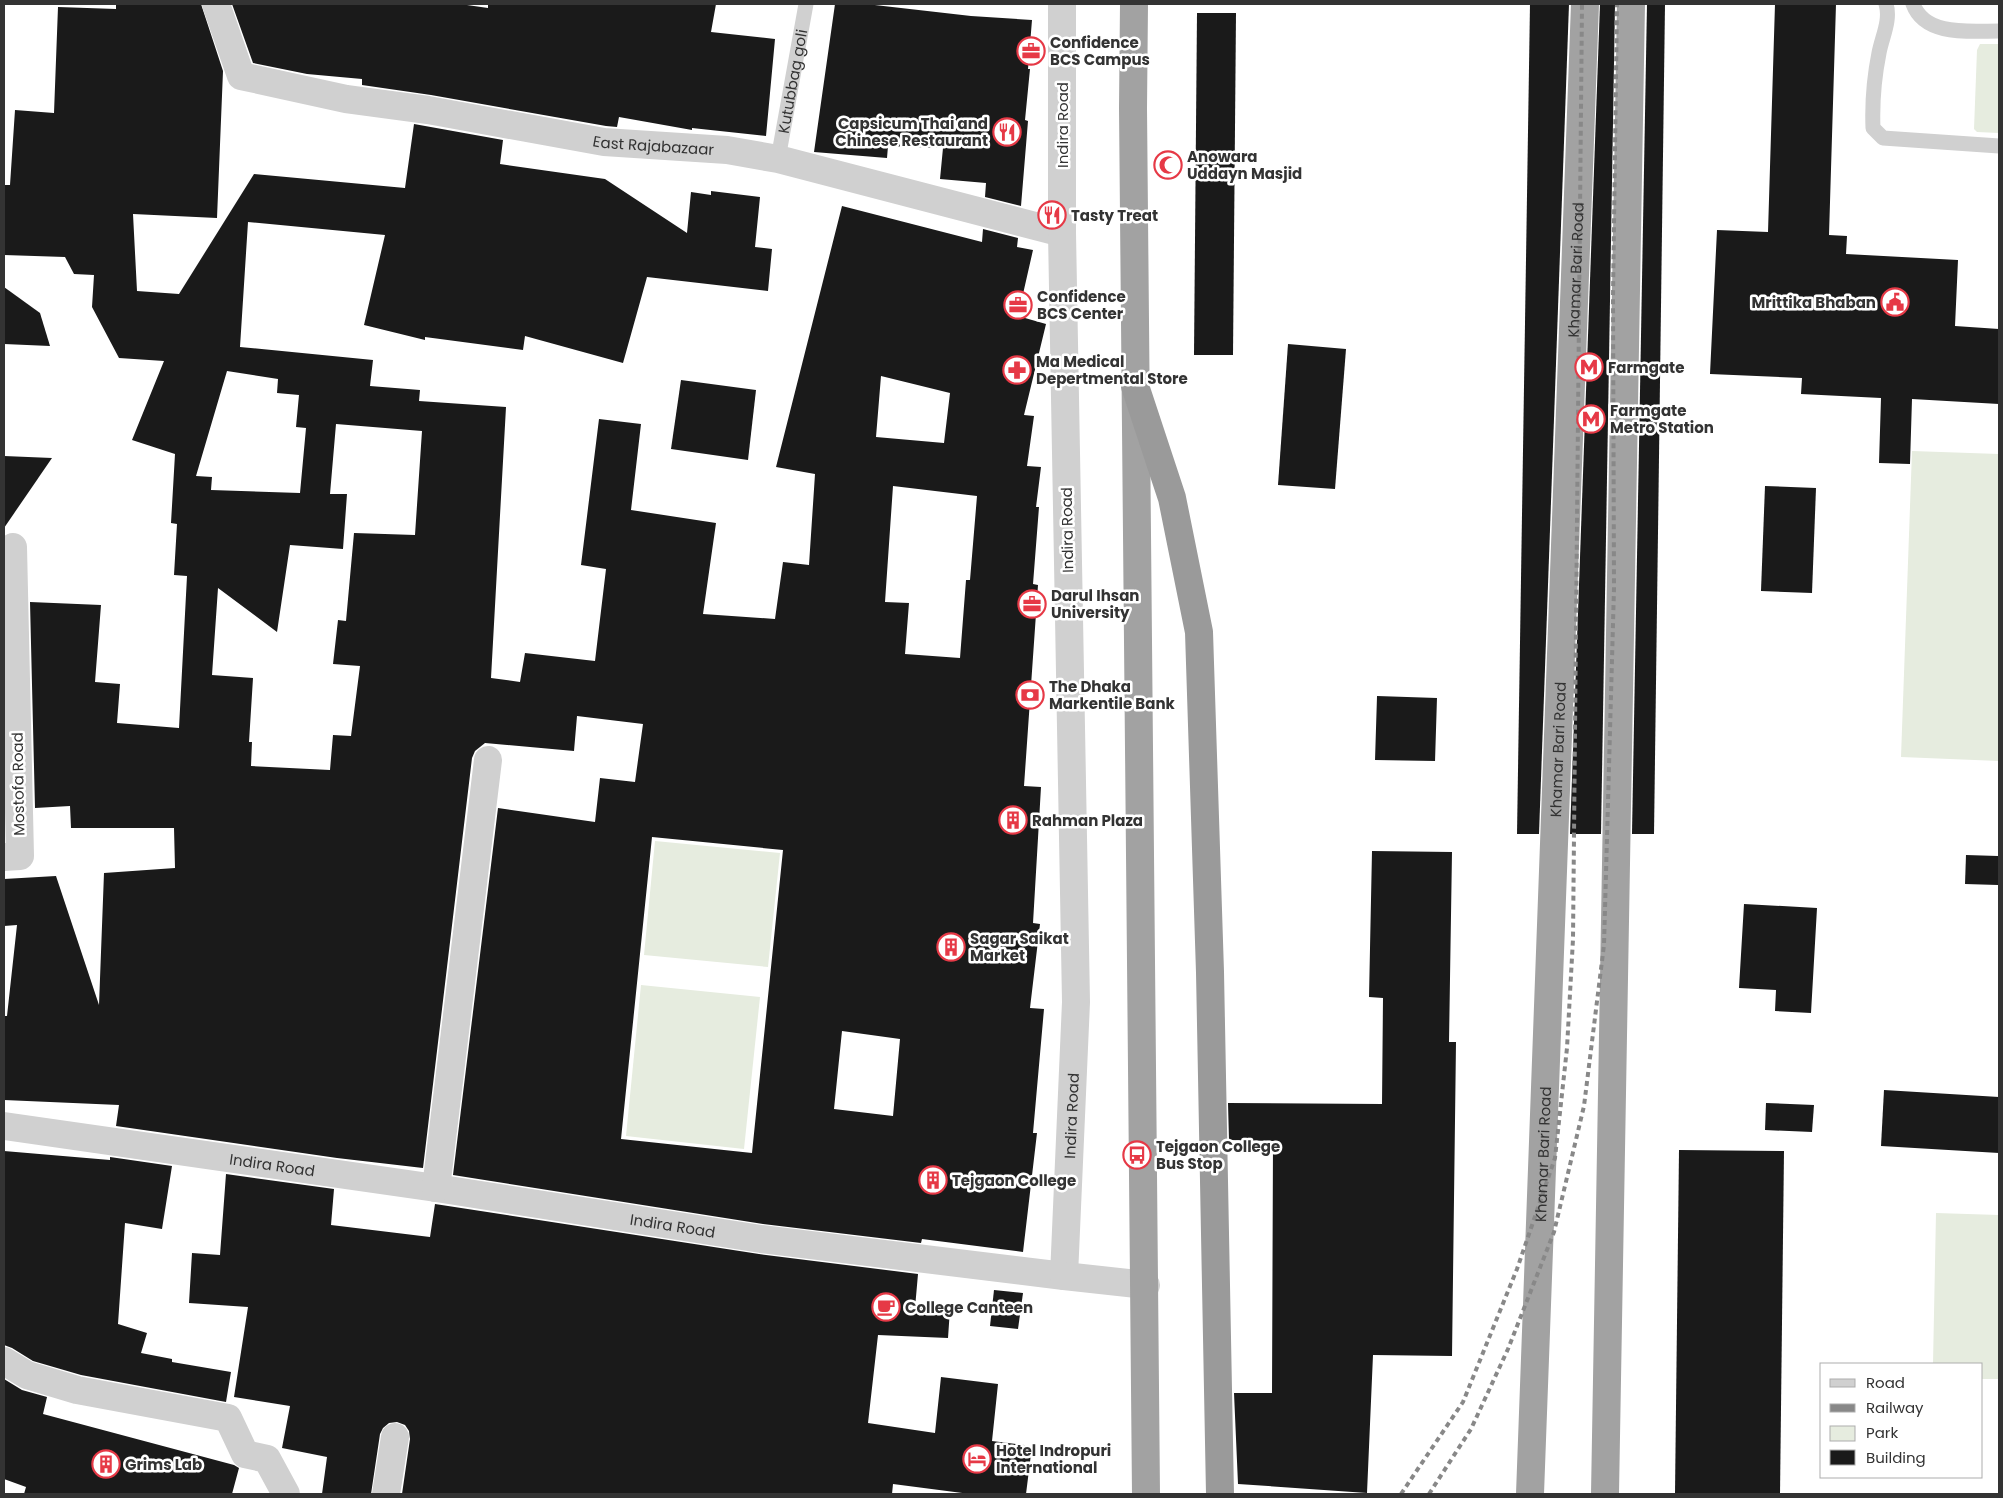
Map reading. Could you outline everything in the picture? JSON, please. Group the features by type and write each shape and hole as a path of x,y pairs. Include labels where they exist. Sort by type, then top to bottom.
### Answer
{"highway":[{"path":"1134,4 1135,386 1146,1285 1146,1494"},
{"name":"Khamar Bari Road","path":"1530,1494 1585,4"},
{"path":"1605,1494 1631,4"},
{"path":"1135,386 1172,498 1199,632 1210,972 1220,1494"}],"street":[{"name":"East Rajabazaar","path":"216,4 241,76 346,99 428,110 604,142 726,150 778,159 1062,233"},
{"name":"Indira Road","path":"4,1126 436,1188 675,1219 761,1239 1064,1276 1076,1002 1062,233 1062,4"},
{"name":"Mostofa Road","path":"4,857 20,856 13,547"},
{"path":"436,1188 488,760"},
{"path":"1064,1276 1146,1285"},
{"path":"4,1361 27,1375 77,1390 228,1418 245,1454 267,1459 286,1494"},
{"path":"386,1494 395,1437"}],"lane":[{"name":"Kutubbag goli","path":"778,159 806,4"},
{"path":"1886,4 1889,13 1879,54 1872,108 1873,128 1883,138 1999,146"},
{"path":"1913,4 1917,14 1940,29 1999,31"}],"green space":[{"path":"1980,44 1999,44 1999,133 1977,132 1974,129 1977,50"},
{"path":"1912,451 1999,454 1999,761 1901,757"},
{"path":"655,841 780,853 768,967 644,955"},
{"path":"641,985 760,997 744,1149 626,1136"},
{"path":"1936,1213 1999,1215 1999,1379 1983,1379 1983,1363 1933,1363"}],"building":[{"path":"116,4 201,4 223,71 217,218 133,214 137,291 179,294 254,174 405,188 414,124 503,140 500,164 605,179 687,233 691,192 711,195 711,191 760,197 755,247 772,249 768,291 647,277 623,363 525,336 523,350 425,337 425,340 364,325 385,235 248,222 240,347 373,360 370,386 420,390 419,401 506,407 491,678 520,682 525,653 595,661 606,569 581,565 599,419 641,424 631,510 716,523 703,614 775,619 783,562 809,565 815,474 776,467 842,206 982,242 983,229 1018,238 1017,247 1033,250 1018,316 1046,324 1024,415 1034,416 1027,466 1041,467 1036,507 1039,507 1033,584 1038,585 1024,786 1041,787 1033,923 1040,924 1030,1008 1044,1009 1033,1133 1037,1133 1023,1252 922,1239 921,1243 763,1224 453,1175 498,808 595,822 600,778 635,782 643,724 577,716 574,751 485,743 475,751 472,758 423,1168 337,1158 116,1126 119,1105 4,1100 4,1016 7,1016 17,925 4,926 4,879 56,876 99,1005 104,873 175,868 174,828 71,828 70,806 35,808 30,602 101,605 95,682 120,684 117,723 179,728 187,576 174,575 177,524 171,523 175,454 132,440 164,361 119,358 92,307 94,275 74,274 65,257 4,255 4,185 10,185 15,110 54,113 58,7 116,9","holes":["227,371 278,379 277,393 299,395 296,427 306,428 300,493 211,490 212,477 196,476","881,376 950,393 944,443 876,437","336,424 422,431 415,535 354,533 346,621 338,620 333,664 360,666 351,736 333,735 330,770 251,766 252,742 249,742 253,678 212,675 218,588 277,632 290,545 343,549 347,494 330,494","893,486 977,496 970,580 966,580 960,658 905,654 909,603 885,602","652,837 783,850 752,1153 621,1139","842,1031 900,1039 893,1116 834,1109"]},
{"path":"232,4 460,4 488,8 488,4 716,4 711,32 775,39 766,136 692,128 692,130 619,117 617,127 606,126 431,95 362,85 362,79 307,74 253,63"},
{"path":"835,4 866,4 971,16 1032,20 1025,120 1028,121 1021,206 985,197 986,183 940,179 943,148 888,146 887,158 814,152"},
{"path":"1530,4 1569,4 1539,834 1517,834"},
{"path":"1600,4 1615,4 1601,834 1570,834"},
{"path":"1647,4 1665,4 1654,834 1632,834"},
{"path":"1775,4 1836,4 1829,235 1847,236 1846,254 1958,260 1955,326 1999,329 1999,404 1912,399 1910,464 1879,463 1881,398 1801,394 1802,378 1710,374 1717,230 1768,232"},
{"path":"1197,13 1236,13 1233,355 1194,355"},
{"path":"4,287 40,313 50,346 4,344"},
{"path":"1288,344 1346,349 1335,489 1278,485"},
{"path":"681,380 756,390 748,460 671,449"},
{"path":"4,456 52,458 4,528"},
{"path":"1765,486 1816,488 1812,593 1761,591"},
{"path":"1377,696 1437,698 1435,761 1375,760"},
{"path":"1372,851 1452,852 1449,1042 1456,1042 1452,1356 1373,1355 1367,1493 1238,1484 1234,1393 1272,1393 1273,1141 1229,1140 1228,1103 1382,1104 1383,998 1369,997"},
{"path":"1966,855 1998,856 1998,885 1965,884"},
{"path":"1744,904 1817,908 1811,1013 1775,1011 1776,990 1739,988"},
{"path":"1884,1090 1999,1097 1999,1153 1881,1146"},
{"path":"1766,1103 1814,1105 1812,1132 1765,1130"},
{"path":"1679,1150 1784,1151 1780,1494 1675,1494"},
{"path":"4,1151 110,1160 110,1157 172,1166 162,1229 125,1223 118,1324 147,1333 141,1353 172,1359 172,1362 231,1372 226,1402 81,1375 33,1361 4,1345"},
{"path":"226,1174 334,1189 331,1225 430,1237 435,1204 759,1254 918,1274 915,1308 950,1309 948,1338 878,1335 868,1423 935,1433 941,1377 998,1384 992,1441 1032,1446 1026,1494 970,1494 893,1484 892,1494 402,1494 410,1439 409,1431 405,1425 397,1422 389,1423 380,1434 371,1494 322,1494 327,1457 282,1448 290,1406 234,1397 248,1307 189,1303 192,1253 220,1255"},
{"path":"994,1290 1023,1293 1018,1329 990,1326"},
{"name":"Grims Lab","path":"4,1379 22,1390 47,1397 43,1414 234,1465 239,1468 232,1494 24,1494 26,1487 4,1479"}],"railway":[{"path":"1401,1494 1463,1402 1517,1269 1555,1158 1567,1048 1573,939 1582,4"},
{"path":"1429,1494 1471,1429 1508,1349 1554,1232 1584,1106 1604,945 1614,588 1613,297 1617,4"}],"place":[{"name":"Confidence BCS Campus","path":"1031,51"},
{"name":"Capsicum Thai and Chinese Restaurant","path":"1007,132"},
{"name":"Anowara Uddayn Masjid","path":"1168,165"},
{"name":"Tasty Treat","path":"1052,215"},
{"name":"Mrittika Bhaban","path":"1895,302"},
{"name":"Confidence BCS Center","path":"1018,305"},
{"name":"Farmgate","path":"1589,367"},
{"name":"Ma Medical Depertmental Store","path":"1017,370"},
{"name":"Farmgate Metro Station","path":"1591,419"},
{"name":"Darul Ihsan University","path":"1032,604"},
{"name":"The Dhaka Markentile Bank","path":"1030,695"},
{"name":"Rahman Plaza","path":"1013,820"},
{"name":"Sagar Saikat Market","path":"951,947"},
{"name":"Tejgaon College Bus Stop","path":"1137,1155"},
{"name":"Tejgaon College","path":"933,1180"},
{"name":"College Canteen","path":"886,1307"},
{"name":"Hotel Indropuri International","path":"977,1459"},
{"name":"Grims Lab","path":"106,1464"}]}
